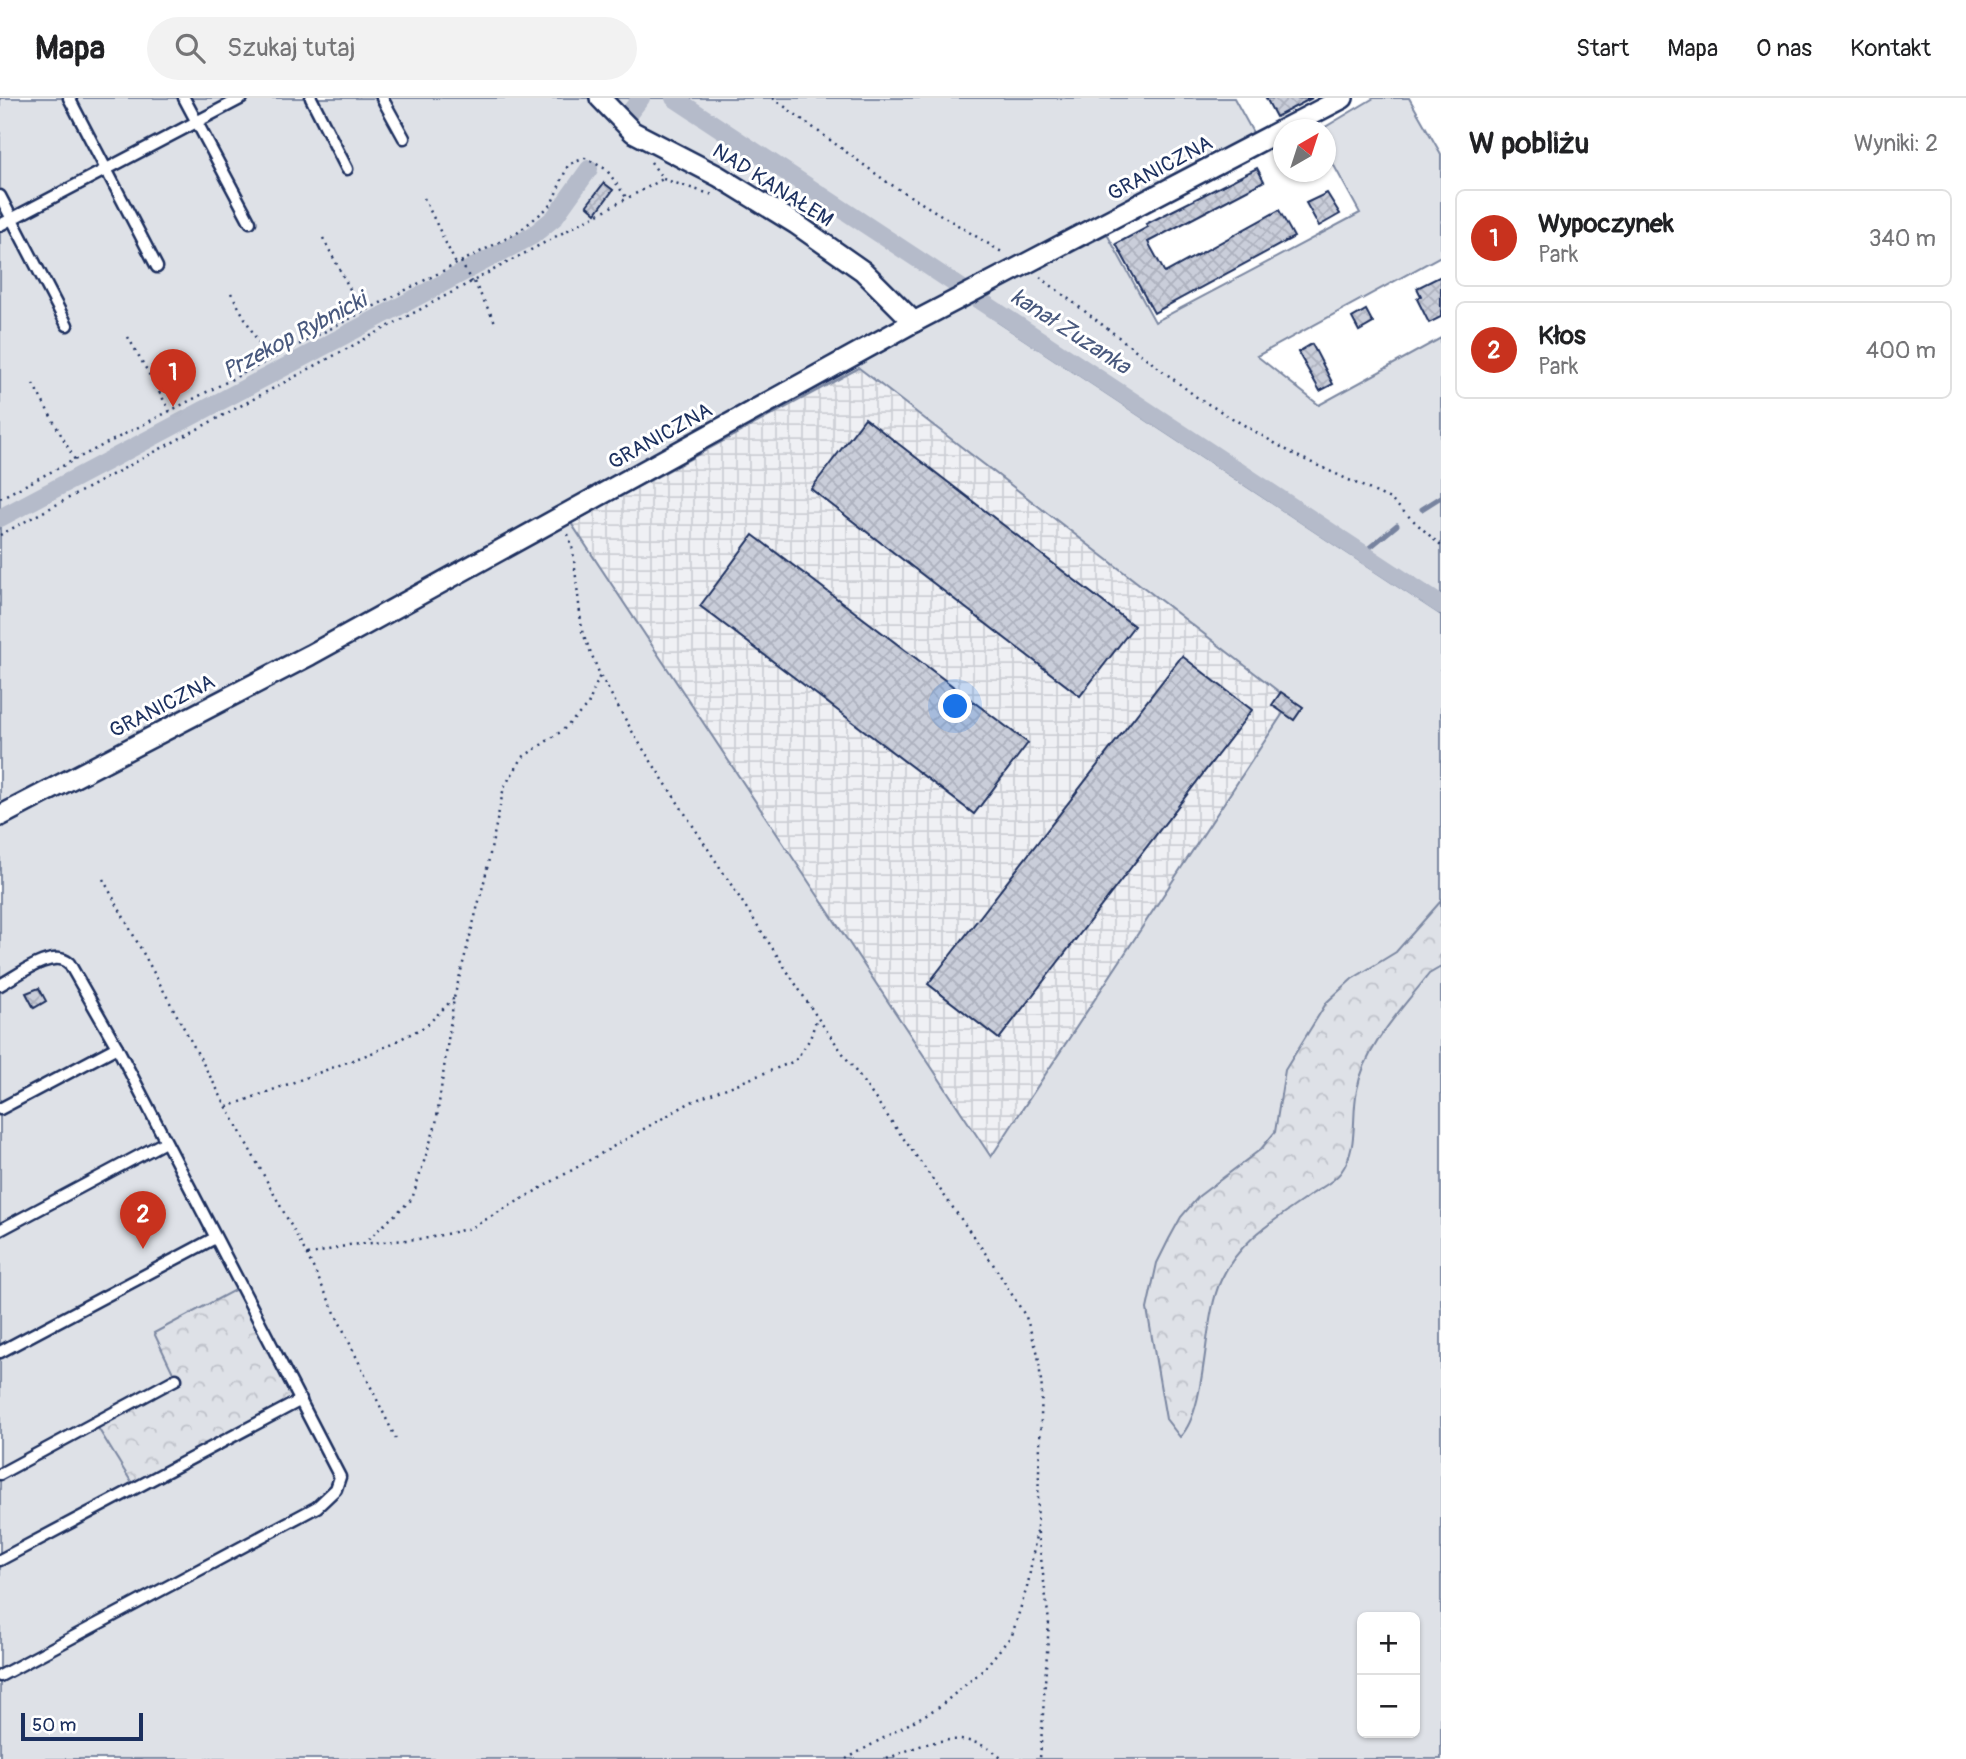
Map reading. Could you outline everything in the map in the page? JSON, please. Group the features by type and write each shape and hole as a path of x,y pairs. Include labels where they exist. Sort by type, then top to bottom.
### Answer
{"street":[{"name":"NAD KANAŁEM","path":"600,98 633,132 718,176 796,224 863,271 914,322"},
{"name":"GRANICZNA","path":"0,816 310,655 914,322 1343,98"}],"lane":[{"path":"69,98 157,267"},
{"path":"184,98 250,222"},
{"path":"0,225 242,98"},
{"path":"311,98 347,169"},
{"path":"382,98 404,138"},
{"path":"0,196 67,325"},
{"path":"0,985 49,959 63,958 69,963 117,1047 164,1142 339,1471 339,1483 331,1496 317,1507 0,1676"},
{"path":"0,1109 117,1047"},
{"path":"0,1230 164,1142"},
{"path":"0,1352 215,1238"},
{"path":"0,1474 176,1379"},
{"path":"0,1560 301,1400"}],"path":[{"path":"773,98 887,182 1059,289 1198,398 1295,455 1390,499 1441,546"},
{"path":"0,498 517,233 551,205 568,165 585,158 606,169 628,200"},
{"path":"0,535 663,179"},
{"path":"424,198 458,263 473,282 495,322"},
{"path":"323,239 362,312"},
{"path":"231,293 268,360"},
{"path":"128,337 170,411"},
{"path":"33,384 75,460"},
{"path":"558,517 567,530 573,551 582,631 600,675 636,738 817,1017 993,1264 1026,1317 1038,1354 1042,1390 1037,1526 1028,1584 1012,1635 982,1670 939,1707 846,1759"},
{"path":"363,1244 412,1199 436,1124 454,998 485,878 503,787 523,757 562,731 588,705 600,675"},
{"path":"103,879 307,1255 397,1441"},
{"path":"227,1107 377,1051 426,1026 454,998"},
{"path":"307,1255 363,1244 429,1238 471,1228 691,1102 795,1060 810,1039 817,1017"},
{"path":"1037,1526 1049,1622 1040,1759"},
{"path":"887,1759 932,1742 958,1738 976,1742 1002,1759"}],"shaded area":[{"path":"858,368 1291,701 991,1158 571,522"}],"green space":[{"path":"0,98 1234,98 1256,138 1027,255 1042,268 1107,234 1155,322 1360,213 1336,169 1336,121 1374,98 1409,98 1441,154 1441,256 1257,356 1319,405 1441,338 1441,599 1010,316 998,322 1441,615 1441,1759 0,1759","holes":["859,368 1291,701 991,1157 571,523"]},
{"path":"1441,901 1441,967 1429,974 1407,1001 1368,1058 1357,1090 1352,1143 1347,1162 1332,1181 1273,1221 1249,1241 1221,1280 1211,1317 1196,1406 1180,1437 1166,1419 1147,1309 1157,1263 1181,1217 1199,1196 1261,1149 1275,1132 1285,1070 1327,1002 1352,979 1396,952"},
{"path":"240,1287 301,1400 135,1488 95,1423 176,1379 154,1333"}],"building":[{"path":"1266,98 1312,98 1276,117"},
{"path":"1257,168 1264,181 1148,242 1165,273 1279,210 1294,237 1154,313 1116,244 1148,227 1146,224"},
{"path":"604,183 613,190 596,213 587,205"},
{"path":"1327,193 1340,214 1319,226 1306,203"},
{"path":"1441,276 1441,317 1429,323 1417,299 1421,296 1417,288"},
{"path":"1366,310 1373,323 1359,331 1352,318"},
{"path":"1312,344 1333,384 1320,391 1298,352"},
{"path":"865,418 1134,626 1080,696 811,489"},
{"path":"753,535 1028,743 974,814 700,606"},
{"path":"1182,656 1252,710 999,1039 928,984"},
{"path":"1281,692 1303,707 1294,720 1272,705"},
{"path":"39,988 46,1001 34,1008 26,993"}],"waterway":[{"name":"Przekop Rybnicki","path":"630,112 641,98"},
{"name":"kanał Zuzanka","path":"674,98 1441,605"},
{"name":"Przekop Rybnicki","path":"0,518 532,236 554,218 589,169"},
{"path":"1422,509 1441,497"},
{"path":"1363,553 1397,525"}],"place":[{"name":"Wypoczynek","path":"173,407"},
{"name":"Kłos","path":"143,1249"}]}
